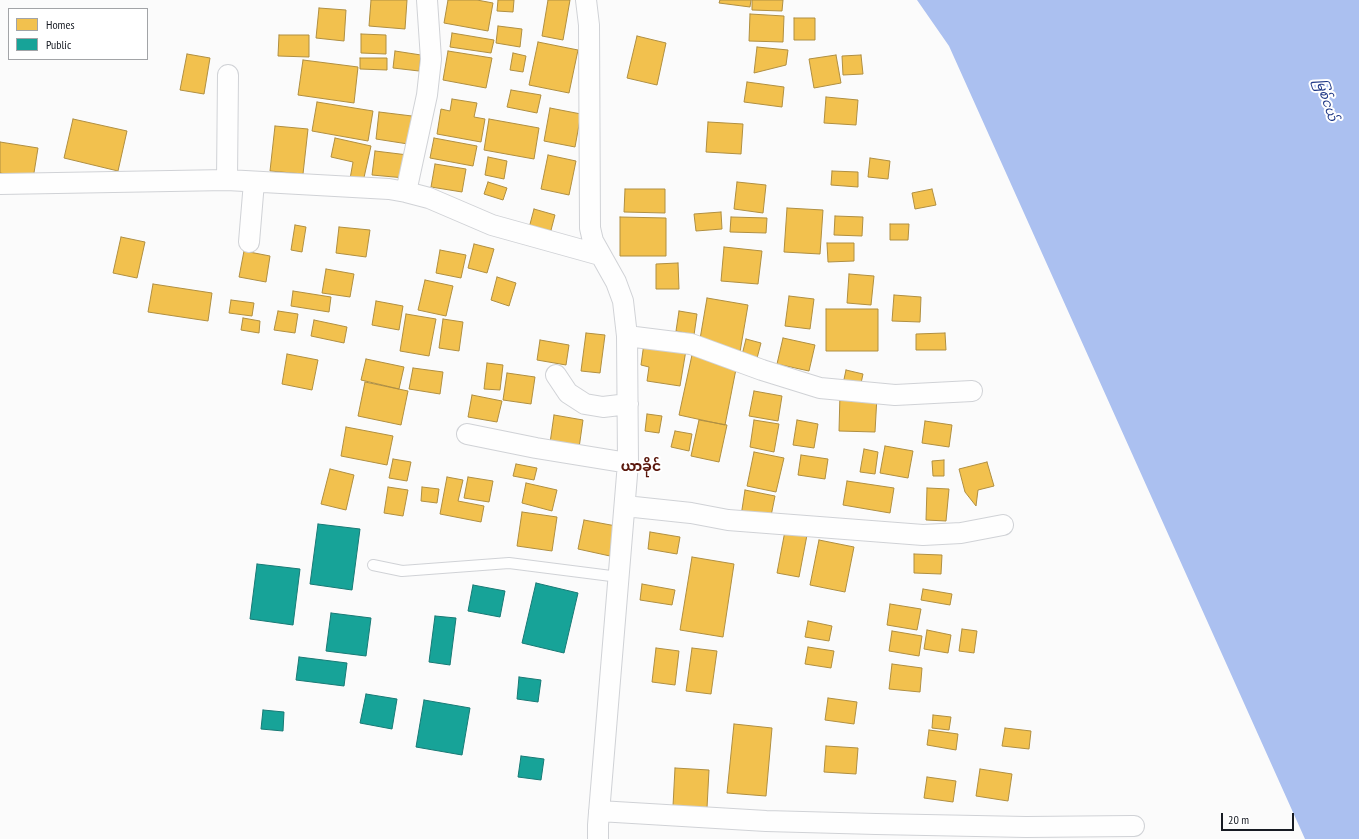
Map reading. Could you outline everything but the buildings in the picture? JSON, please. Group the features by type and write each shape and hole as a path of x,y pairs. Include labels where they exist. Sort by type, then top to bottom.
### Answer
{"street":[{"path":"406,192 427,95 431,58 427,0"},
{"path":"586,0 589,25 590,228 593,241 616,282 623,302 627,336 628,404 628,463 599,811 598,839"},
{"path":"227,180 229,137 228,75"},
{"path":"0,184 227,180 341,186 406,192 429,198 492,225 600,255"},
{"path":"249,242 254,182"},
{"path":"627,336 691,344 762,370 820,388 895,395 972,391"},
{"path":"556,375 568,393 585,404 603,407 628,404"},
{"path":"467,434 536,448 628,463"},
{"path":"625,506 691,512 728,520 923,535 961,533 1003,525"},
{"path":"599,811 766,821 1026,827 1134,826"}],"lane":[{"path":"373,565 402,570 509,563 619,577"}],"water":[{"name":"မြစ်ငယ်","path":"917,0 1359,0 1359,839 1305,839 949,46"}],"district":[{"name":"ယာခိုင်","path":"641,467"}]}
